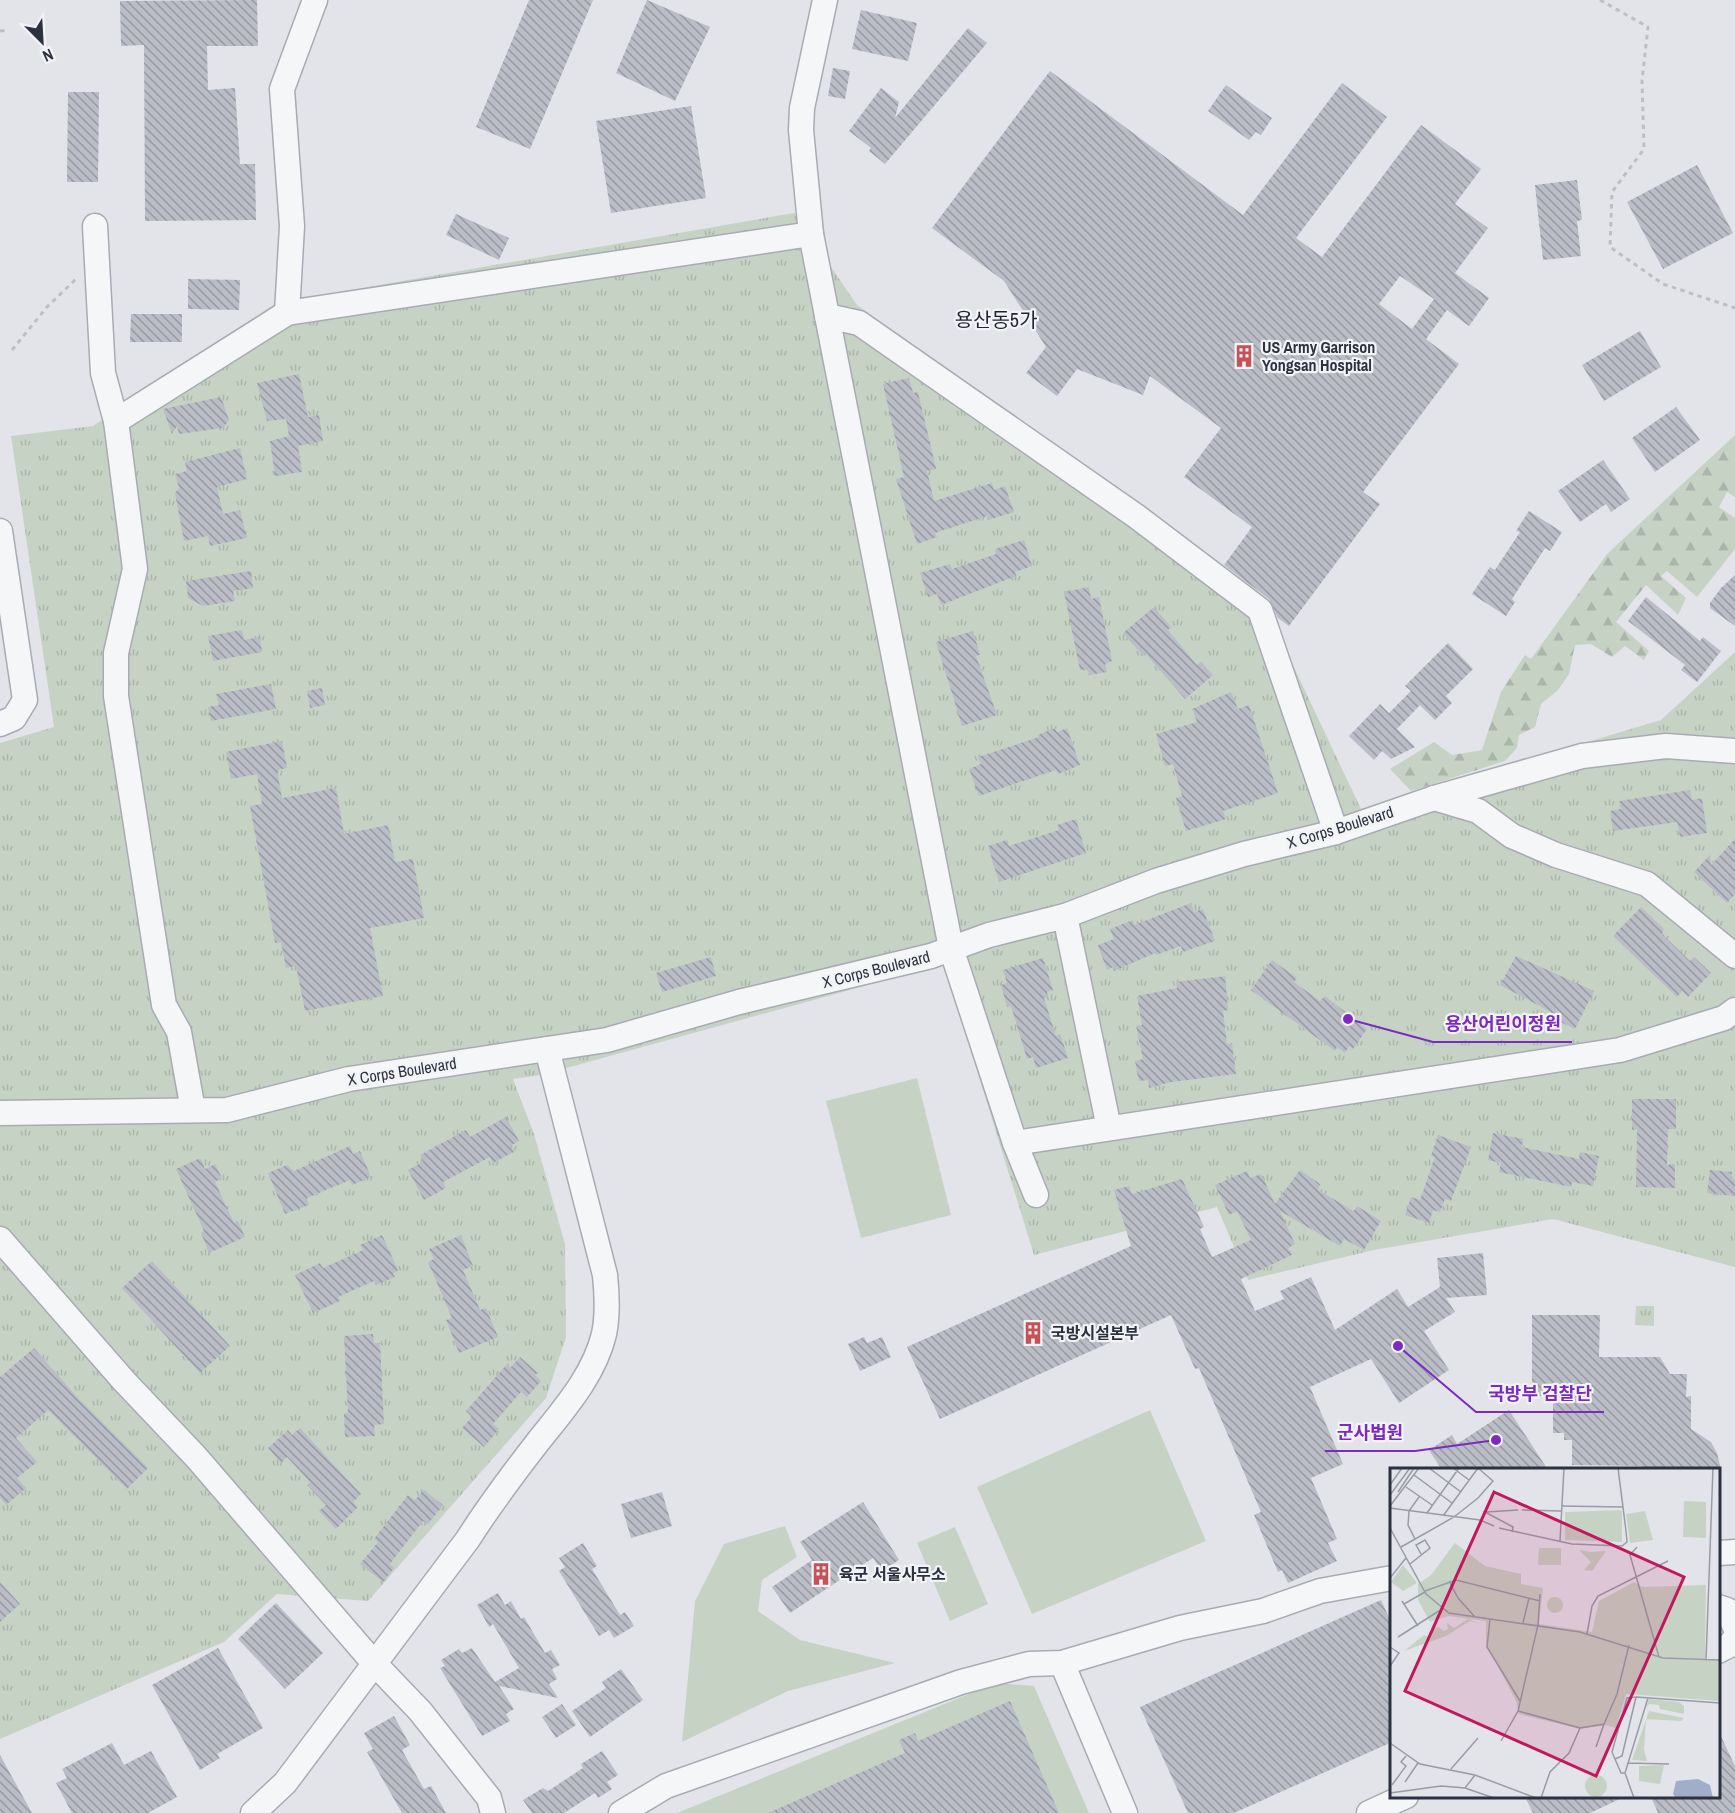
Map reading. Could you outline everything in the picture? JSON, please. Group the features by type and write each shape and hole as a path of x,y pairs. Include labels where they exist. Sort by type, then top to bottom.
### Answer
{"lane":[{"path":"287,313 292,226 282,88 315,0"},
{"path":"825,0 802,119 801,145 810,234 951,948 1015,1143 1036,1195"},
{"path":"95,226 103,374 116,421 135,569 116,653 116,696 164,1005 179,1032 193,1110"},
{"path":"116,421 287,313 810,234"},
{"path":"827,316 859,323 1136,516 1260,610 1336,832"},
{"path":"0,531 25,700 14,718 0,724"},
{"name":"X Corps Boulevard","path":"0,1113 227,1110 349,1079 607,1040 739,1002 909,962 989,935 1065,916 1156,881 1244,854 1336,832 1434,798 1582,756 1666,746 1735,751"},
{"path":"1434,798 1478,811 1512,836 1556,855 1647,884 1735,956"},
{"path":"1065,916 1109,1128"},
{"path":"1015,1143 1620,1050 1724,1018 1735,1010"},
{"path":"253,1813 285,1783 578,1390 604,1334 607,1292 605,1275 547,1049"},
{"path":"0,1239 124,1381 196,1457 373,1662 420,1711 489,1798 493,1813"},
{"path":"621,1813 666,1786 961,1682 1029,1664 1062,1664 1180,1628 1263,1611 1320,1591 1390,1578"},
{"path":"1720,1607 1727,1610 1735,1627"},
{"path":"1720,1651 1730,1646 1735,1638"},
{"path":"1062,1664 1125,1813"},
{"path":"1369,1813 1404,1798"}],"path":[{"path":"1600,0 1648,27 1642,81 1644,149 1612,192 1610,247 1663,284 1735,308"},
{"path":"0,31 9,30"},
{"path":"12,350 61,291 97,262"}],"green space":[{"path":"794,213 857,305 1162,520 1281,640 1361,809 1661,720 1735,652 1735,1267 1553,1219 1374,1250 1248,1280 1217,1207 1034,1255 944,964 541,1075 513,1079 534,1134 565,1244 566,1337 546,1398 368,1601 277,1594 224,1642 0,1739 0,743 54,727 11,436 93,426 276,303"},
{"path":"1735,435 1735,497 1727,492 1719,507 1735,518 1735,549 1697,597 1667,571 1661,576 1686,598 1678,615 1646,585 1616,622 1649,651 1644,660 1625,646 1612,657 1591,644 1575,645 1569,674 1558,690 1541,704 1535,727 1519,735 1517,748 1505,761 1411,791 1390,769 1434,742 1452,755 1482,750 1501,692 1525,655 1531,659 1607,554"},
{"path":"917,1078 951,1215 861,1238 826,1101"},
{"path":"1636,1306 1654,1306 1654,1326 1635,1325"},
{"path":"1150,1410 1206,1541 1032,1614 977,1487"},
{"path":"785,1526 797,1557 762,1580 758,1611 800,1640 895,1663 788,1691 682,1742 695,1601 724,1544"},
{"path":"955,1527 988,1604 950,1621 917,1543"},
{"path":"996,1683 1034,1686 1089,1813 677,1813"}],"building":[{"path":"257,0 258,46 207,46 208,90 235,88 240,164 255,164 256,220 145,221 144,45 121,46 120,1"},
{"path":"529,0 593,0 530,149 476,127"},
{"path":"647,0 710,27 675,101 616,73"},
{"path":"861,10 917,23 908,61 852,49"},
{"path":"968,28 987,43 885,164 869,151 871,148 849,131 881,88 899,102 895,118"},
{"path":"833,68 850,71 845,99 828,96"},
{"name":"US Army Garrison Yongsan Hospital","path":"1050,71 1243,215 1342,83 1387,117 1296,238 1322,257 1421,125 1481,169 1455,204 1488,228 1455,273 1489,298 1469,326 1447,310 1426,339 1459,364 1363,492 1380,504 1289,626 1278,618 1269,599 1224,565 1252,527 1184,477 1221,428 1150,376 1143,395 1077,369 1057,396 1026,373 1046,347 1004,281 932,228","holes":["1400,276 1434,299 1412,329 1379,304"]},
{"path":"1226,85 1272,118 1261,135 1256,132 1249,140 1208,111"},
{"path":"68,92 99,92 98,182 67,182"},
{"path":"691,106 706,198 611,213 596,121"},
{"path":"1697,165 1733,233 1663,269 1627,202"},
{"path":"1577,180 1582,220 1577,221 1581,256 1543,260 1535,185"},
{"path":"456,214 509,238 499,260 446,235"},
{"path":"188,279 240,280 239,310 188,309"},
{"path":"131,314 182,314 182,342 130,342"},
{"path":"1640,331 1661,367 1604,401 1582,365"},
{"path":"299,374 308,417 319,415 323,441 298,446 302,472 275,476 270,441 289,436 286,419 267,421 257,383"},
{"path":"909,378 913,393 918,392 936,469 927,471 934,501 992,483 994,490 1005,486 1014,512 988,520 987,516 935,533 937,537 917,544 896,479 904,477 883,384"},
{"path":"221,397 229,420 223,428 179,434 177,426 172,434 163,409"},
{"path":"1676,407 1700,440 1655,472 1632,438"},
{"path":"240,448 247,479 217,487 223,514 240,510 247,538 210,546 208,536 184,541 175,493 179,488 175,474 187,471 185,462"},
{"path":"1603,460 1630,499 1611,512 1606,504 1580,522 1558,491"},
{"path":"1529,511 1562,532 1550,551 1545,548 1512,599 1515,602 1506,616 1472,594 1490,567 1495,570 1520,532 1516,531"},
{"path":"1024,540 1032,566 1015,572 1016,576 941,605 937,594 928,597 920,573 950,564 952,569 996,554 995,549"},
{"path":"251,571 253,588 233,591 235,601 203,606 188,598 186,581"},
{"path":"1735,575 1735,626 1710,608 1710,603"},
{"path":"1089,587 1091,599 1099,597 1112,661 1105,664 1107,672 1089,675 1088,669 1080,670 1064,592"},
{"path":"1646,597 1700,641 1703,637 1721,651 1697,682 1681,670 1685,665 1628,621"},
{"path":"1154,607 1171,627 1168,630 1197,665 1201,662 1213,675 1185,699 1145,653 1143,656 1123,633"},
{"path":"242,630 244,640 260,637 262,652 213,661 208,636"},
{"path":"973,631 980,655 976,656 997,715 962,726 936,642"},
{"path":"1448,643 1473,669 1446,696 1452,703 1435,720 1420,705 1397,729 1415,747 1391,759 1382,751 1374,760 1349,736 1380,704 1389,713 1411,691 1405,686"},
{"path":"271,684 276,709 211,721 208,707 219,705 216,694"},
{"path":"322,688 325,705 310,708 307,691"},
{"path":"1231,692 1238,709 1249,705 1278,793 1223,811 1226,819 1186,831 1176,798 1182,796 1173,764 1165,766 1156,734 1197,722 1192,709"},
{"path":"1055,728 1057,732 1067,728 1080,765 1058,774 1056,770 979,796 969,769 981,764 978,757 1039,737 1038,735"},
{"path":"282,741 287,768 277,770 282,798 336,788 344,834 388,825 395,862 413,859 424,918 370,928 383,996 305,1011 296,966 286,968 281,942 275,943 250,806 262,804 257,774 231,779 226,752"},
{"path":"1690,790 1692,800 1702,798 1707,833 1680,837 1677,822 1613,831 1610,811 1621,809 1619,801"},
{"path":"1076,819 1086,853 999,882 988,846 1007,840 1009,846 1059,830 1057,825"},
{"path":"1735,839 1735,894 1727,903 1694,872 1710,855 1711,865"},
{"path":"1191,903 1194,912 1203,909 1215,941 1183,952 1181,946 1156,955 1155,953 1114,971 1113,967 1107,970 1098,945 1114,939 1110,929 1133,920 1134,925"},
{"path":"1641,907 1664,929 1662,934 1690,961 1694,957 1711,973 1688,997 1682,991 1677,997 1613,936"},
{"path":"1516,956 1594,991 1575,1029 1550,1017 1551,1012 1500,985"},
{"path":"711,957 716,976 662,992 656,973"},
{"path":"1043,958 1053,990 1047,992 1048,996 1044,998 1056,1036 1060,1034 1068,1058 1036,1068 1033,1057 1027,1059 1011,1006 1007,1007 1001,985 1007,983 1003,970"},
{"path":"1272,960 1297,978 1294,982 1320,1001 1325,996 1367,1029 1353,1049 1349,1046 1345,1053 1337,1047 1335,1051 1251,990"},
{"path":"1225,976 1228,1010 1223,1011 1227,1044 1232,1043 1236,1074 1171,1082 1149,1088 1148,1080 1139,1081 1135,1061 1143,1059 1136,1026 1142,1025 1137,996 1177,988 1176,982"},
{"path":"1632,1099 1676,1099 1676,1129 1668,1129 1667,1165 1675,1164 1675,1188 1636,1187 1637,1129 1632,1130"},
{"path":"506,1117 519,1141 510,1146 514,1152 493,1163 490,1157 443,1182 446,1188 424,1200 408,1170 423,1162 420,1155 466,1130 470,1137"},
{"path":"1493,1133 1523,1139 1522,1147 1579,1159 1580,1152 1599,1156 1593,1186 1572,1182 1571,1187 1499,1172 1501,1163 1488,1160"},
{"path":"1438,1135 1471,1147 1451,1201 1445,1199 1440,1212 1433,1210 1429,1223 1405,1215 1411,1197 1420,1200 1435,1157 1431,1156"},
{"path":"350,1146 353,1154 360,1151 371,1177 352,1185 350,1180 307,1198 309,1205 285,1214 268,1173 287,1165 294,1171"},
{"path":"200,1158 205,1169 215,1164 222,1178 215,1182 234,1223 238,1221 245,1237 209,1253 201,1233 204,1231 176,1169"},
{"path":"1300,1170 1320,1184 1318,1190 1354,1211 1357,1206 1381,1221 1364,1250 1344,1239 1340,1246 1280,1211 1295,1244 1288,1248 1292,1255 1241,1279 1255,1311 1284,1299 1280,1291 1311,1277 1335,1330 1397,1289 1408,1307 1440,1287 1437,1258 1483,1253 1487,1295 1446,1298 1455,1312 1424,1331 1449,1370 1399,1403 1371,1359 1310,1387 1343,1464 1311,1478 1337,1539 1328,1543 1337,1561 1288,1583 1282,1570 1278,1572 1254,1515 1261,1512 1199,1368 1195,1369 1171,1315 940,1419 907,1347 1131,1246 1114,1190 1129,1186 1132,1194 1182,1179 1204,1227 1200,1229 1212,1257 1251,1240 1237,1211 1229,1215 1215,1185 1247,1171 1250,1178 1261,1174 1275,1204"},
{"path":"1710,1170 1732,1172 1731,1179 1735,1180 1735,1196 1707,1193"},
{"path":"382,1235 398,1270 393,1274 395,1277 376,1285 374,1281 338,1297 340,1301 313,1313 295,1275 320,1263 323,1268 363,1250 360,1245"},
{"path":"461,1235 473,1266 463,1270 480,1310 486,1308 498,1337 459,1353 446,1320 452,1318 428,1262 434,1259 429,1249"},
{"path":"152,1261 230,1346 200,1373 122,1288"},
{"path":"1532,1315 1600,1315 1599,1357 1660,1357 1670,1374 1687,1374 1686,1397 1691,1396 1691,1429 1711,1442 1717,1453 1721,1470 1720,1468 1572,1465 1572,1440 1564,1440 1564,1433 1553,1433 1553,1396 1532,1396"},
{"path":"373,1334 374,1343 380,1343 384,1424 374,1425 375,1436 345,1437 344,1414 348,1412 344,1336"},
{"path":"864,1337 867,1343 882,1337 891,1357 860,1371 848,1344"},
{"path":"34,1348 78,1398 148,1468 127,1489 48,1410 16,1438 37,1462 17,1478 26,1488 6,1505 0,1497 0,1377"},
{"path":"520,1357 538,1373 535,1375 541,1381 527,1397 521,1392 493,1424 499,1429 484,1447 462,1428 472,1417 466,1411 508,1363 510,1368"},
{"path":"1509,1410 1547,1468 1441,1468 1429,1450 1452,1435 1457,1444"},
{"path":"300,1428 361,1494 353,1502 358,1507 336,1529 319,1511 326,1505 307,1485 310,1482 287,1457 281,1463 268,1448 288,1430 292,1435"},
{"path":"424,1490 443,1505 428,1524 423,1521 390,1564 394,1568 383,1582 360,1564 378,1542 374,1539 408,1495 415,1500"},
{"path":"662,1492 672,1526 631,1538 621,1504"},
{"name":"육군 서울사무소","path":"863,1502 899,1560 882,1571 873,1558 790,1613 772,1587 812,1560 800,1542"},
{"path":"583,1543 597,1566 592,1569 620,1615 625,1612 634,1626 614,1638 609,1630 599,1636 559,1571 565,1567 559,1558"},
{"path":"0,1582 20,1604 0,1622"},
{"path":"498,1593 505,1605 511,1601 521,1619 524,1617 545,1653 551,1650 560,1665 552,1669 557,1679 549,1684 558,1698 499,1686 514,1709 506,1714 510,1721 482,1736 440,1668 445,1666 441,1660 459,1649 462,1653 472,1648 495,1682 519,1668 493,1624 489,1627 477,1605"},
{"path":"1381,1600 1390,1620 1390,1743 1234,1813 1188,1813 1140,1707"},
{"path":"276,1603 323,1653 285,1689 238,1639"},
{"path":"218,1648 263,1728 217,1754 220,1758 200,1770 152,1685"},
{"path":"621,1669 643,1700 590,1737 572,1711 606,1688 602,1682"},
{"path":"1010,1701 1059,1813 768,1813 905,1753 899,1740 915,1733 918,1741"},
{"path":"562,1704 576,1725 556,1738 542,1717"},
{"path":"394,1716 410,1745 402,1750 424,1789 431,1786 446,1813 402,1813 367,1752 373,1749 364,1733"},
{"path":"1720,1734 1735,1766 1735,1813 1658,1813 1651,1798 1720,1798"},
{"path":"112,1743 124,1765 151,1751 177,1797 148,1813 72,1813 56,1783 67,1778 62,1769"},
{"path":"602,1751 618,1775 607,1782 612,1789 598,1798 595,1793 564,1813 532,1813 523,1800 543,1788 548,1791 583,1768 581,1764"},
{"path":"0,1755 32,1813 0,1813"},
{"path":"1526,1798 1622,1798 1590,1813 1533,1813"}],"place":[{"name":"US Army Garrison Yongsan Hospital","path":"1244,356"},
{"name":"용산어린이정원","path":"1348,1019"},
{"name":"국방시설본부","path":"1033,1333"},
{"name":"국방부 검찰단","path":"1398,1346"},
{"name":"군사법원","path":"1496,1440"},
{"name":"육군 서울사무소","path":"821,1574"}],"district":[{"name":"용산동5가","path":"996,319"}]}
